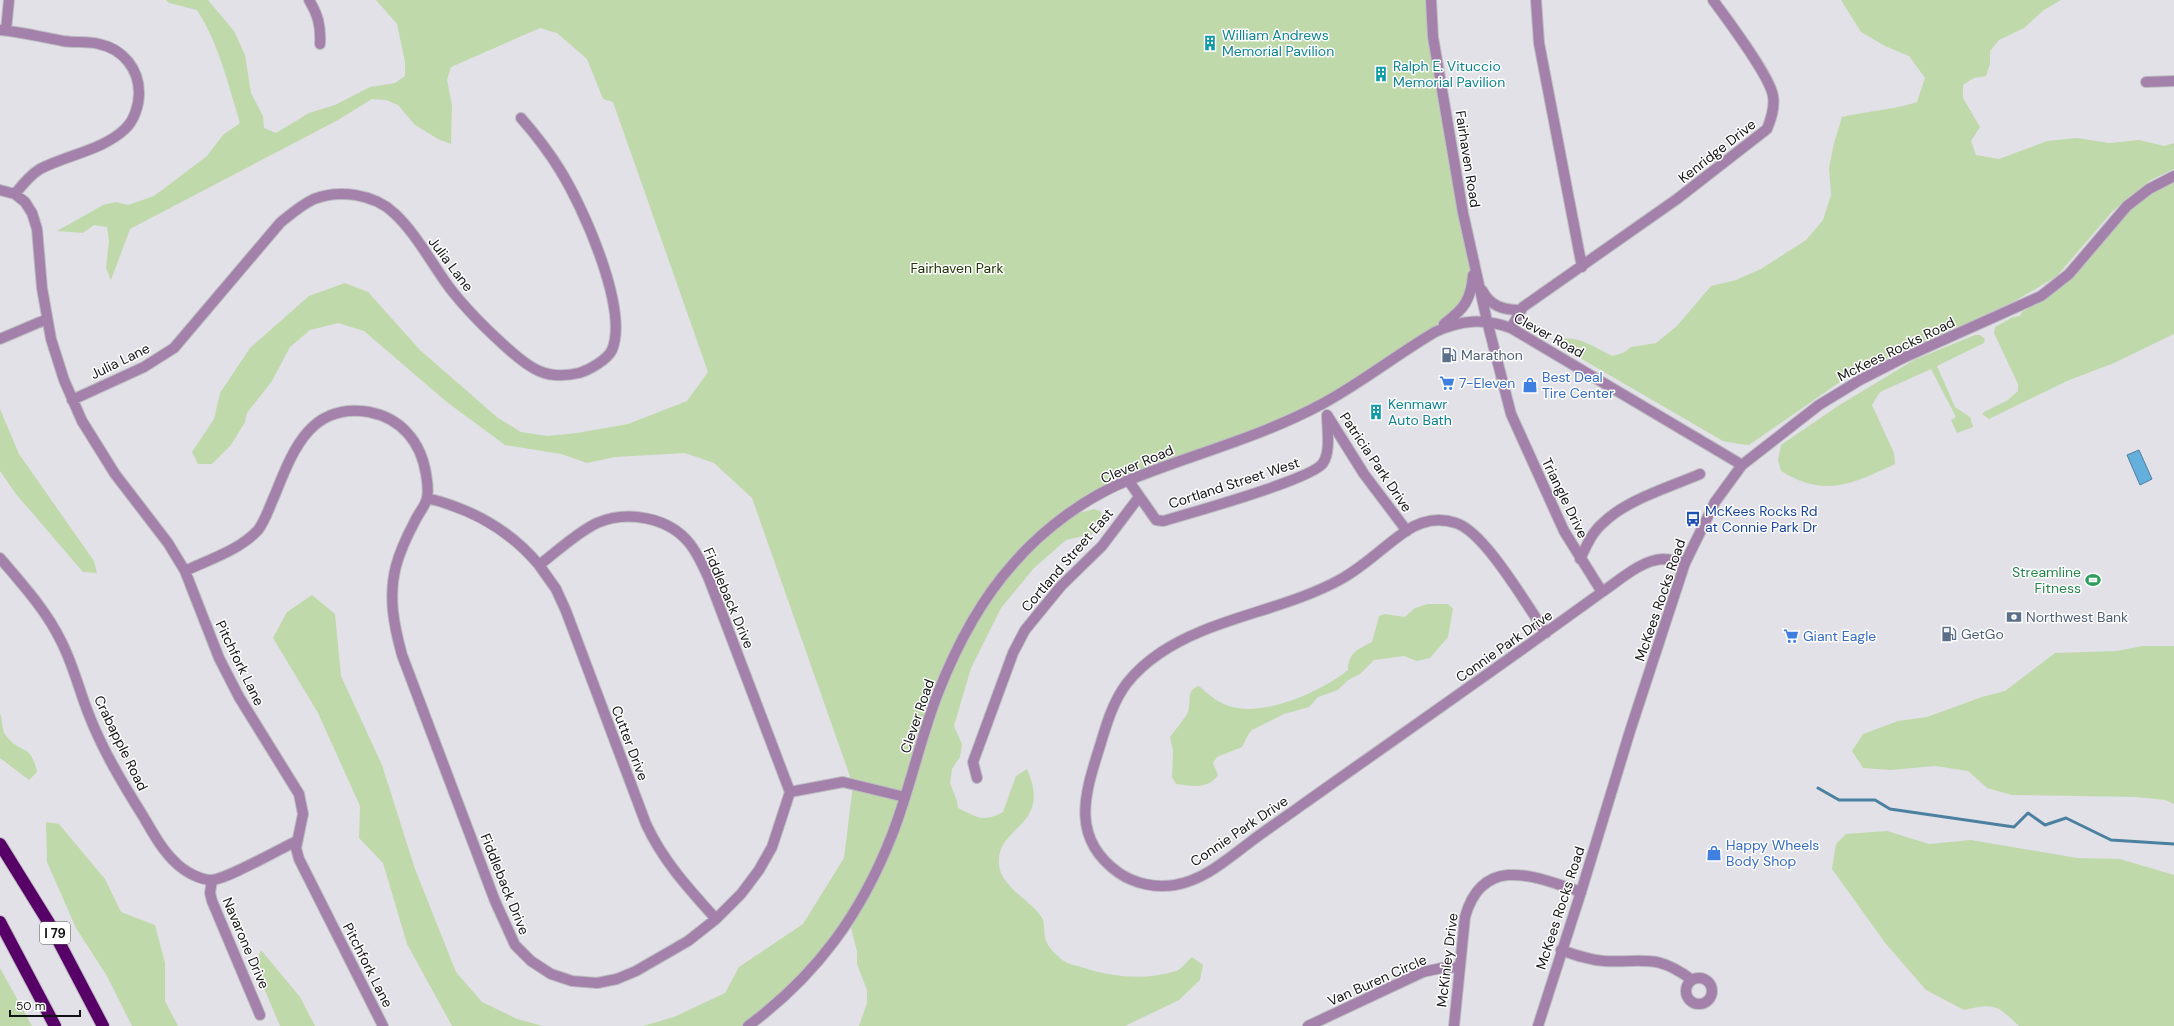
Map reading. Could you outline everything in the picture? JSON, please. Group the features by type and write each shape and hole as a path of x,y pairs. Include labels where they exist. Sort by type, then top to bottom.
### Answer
{"highway":[{"name":"I 79","path":"0,844 49,923 103,1026"},
{"path":"0,922 55,1026"}],"street":[{"path":"0,190 14,194 26,180 40,169 111,140 126,129 134,116 139,101 139,85 135,70 127,58 112,49 98,44 71,42 3,30 9,0"},
{"path":"309,0 318,15 321,30 320,44"},
{"name":"Fairhaven Road","path":"1431,0 1433,37 1473,265 1487,321"},
{"path":"1536,0 1539,43 1582,267"},
{"name":"Kenridge Drive","path":"1511,328 1520,310 1677,199 1768,129 1773,112 1773,96 1766,78 1713,0"},
{"path":"2146,82 2174,81"},
{"name":"Julia Lane","path":"72,400 144,367 174,348 280,223 296,209 314,199 330,195 345,194 364,196 380,203 394,213 451,289 495,337 532,368 547,375 564,377 582,372 600,362 611,352 616,337 614,300 590,230 561,170 532,130 521,118"},
{"name":"McKees Rocks Road","path":"1538,1026 1630,731 1685,563 1715,502 1742,465 1781,433 1819,405 1860,380 1903,358 2041,296 2069,274 2127,206 2149,190 2174,176"},
{"name":"Pitchfork Lane","path":"14,194 25,202 32,213 37,229 47,320 51,339 72,400 95,443 168,543 185,571 219,658 239,697 299,794 303,814 296,848 299,859 383,1026"},
{"path":"1435,332 1466,305 1472,290 1473,265"},
{"path":"1477,281 1485,297 1494,305 1506,310 1520,310"},
{"path":"0,339 47,320"},
{"name":"Clever Road","path":"748,1026 801,982 841,934 862,902 878,869 905,798 938,693 976,614 1012,564 1040,536 1071,513 1128,480 1257,433 1322,404 1435,332 1461,322 1487,321 1511,328 1742,465"},
{"name":"Triangle Drive","path":"1487,321 1511,414 1564,531 1580,559 1602,592"},
{"name":"Patricia Park Drive","path":"1322,404 1327,415 1364,474 1407,530 1432,520 1445,520 1469,529 1490,551 1546,633"},
{"path":"185,571 242,543 258,529 300,440 308,430 332,415 359,410 386,417 408,432 416,442 423,459 427,498 471,511 500,527 525,548 540,565"},
{"name":"Cortland Street West","path":"1128,480 1151,516 1156,520 1163,521 1240,498 1308,474 1322,464 1325,458 1327,415"},
{"path":"1580,559 1594,534 1611,515 1700,474"},
{"name":"Cortland Street East","path":"977,778 973,762 1006,671 1025,630 1061,586 1102,546 1139,497"},
{"name":"Fiddleback Drive","path":"427,498 404,545 396,566 392,606 395,632 402,655 495,901 515,945 531,961 551,974 572,981 597,983 617,979 636,971 688,941 716,920 741,894 759,870 772,846 790,792 709,579 701,560 689,542 671,528 651,519 633,516 616,517 597,523 581,533 540,565"},
{"name":"Connie Park Drive","path":"1407,530 1374,558 1342,579 1286,603 1210,628 1166,648 1144,665 1127,684 1108,720 1086,787 1084,800 1087,831 1094,848 1106,863 1122,875 1141,883 1156,885 1179,884 1201,876 1212,870 1602,592"},
{"name":"Crabapple Road","path":"0,558 32,595 52,624 69,660 89,716 117,775 164,851 177,864 190,873 212,880"},
{"path":"1602,592 1643,564 1654,560 1664,559 1685,563"},
{"name":"Cutter Drive","path":"540,565 556,589 566,611 646,824 656,846 669,866 716,920"},
{"path":"790,792 843,782 905,798"},
{"path":"212,880 224,876 276,849 297,841"},
{"name":"McKinley Drive","path":"1454,1026 1465,917 1468,906 1475,894 1484,885 1508,874 1524,874 1581,892"},
{"name":"Navarone Drive","path":"212,880 210,893 212,901 260,1015"},
{"path":"1562,950 1602,960 1654,961 1668,965 1692,980"},
{"name":"Van Buren Circle","path":"1308,1026 1423,972 1446,967 1460,968"}],"green space":[{"name":"Fairhaven Park","path":"166,0 208,0 234,31 245,55 251,93 263,116 264,128 276,133 309,113 335,105 370,87 395,83 405,76 405,62 397,24 376,0 1431,0 1473,265 1471,290 1453,317 1321,404 1128,480 1071,513 1013,564 950,665 877,868 822,957 747,1026 643,1026 674,1017 725,993 739,967 803,924 844,858 853,785 752,498 714,463 685,453 615,457 587,463 561,454 505,445 448,403 364,331 338,323 310,330 290,347 272,381 247,413 245,422 231,445 212,464 198,464 192,452 214,419 220,393 250,348 309,296 345,283 368,292 420,350 498,418 521,432 547,436 577,433 628,424 687,401 708,372 613,102 603,99 587,59 557,33 540,28 451,67 447,80 452,105 451,144 438,139 415,125 398,105 386,100 372,99 338,120 130,229 111,280 106,268 109,241 107,227 94,225 83,233 57,231 103,205 116,202 128,205 154,196 207,156 223,135 240,123 217,50 205,23 197,10 169,3"},
{"path":"1841,0 2061,0 2044,10 2024,28 1999,40 1990,51 1990,64 1986,76 1974,78 1963,85 1963,98 1980,127 1971,141 1976,155 1999,159 2047,141 2077,138 2109,143 2139,140 2164,146 2174,143 2174,169 2151,180 2112,212 2056,277 2013,302 1859,371 1837,384 1749,445 1723,441 1561,347 1559,340 1579,340 1612,356 1623,353 1631,347 1656,343 1677,326 1711,286 1736,280 1761,269 1806,240 1823,220 1831,195 1829,168 1834,143 1842,117 1917,102 1925,78 1909,56 1885,46 1861,32"},
{"path":"2174,181 2174,334 2114,363 2067,381 1989,419 1982,414 2008,400 2018,391 2018,384 1994,333 1995,327 2013,317 2020,316 2022,312 2051,295 2079,270 2130,210 2150,195"},
{"path":"1975,335 1980,335 1985,339 1984,343 1937,366 1955,407 1970,417 1973,427 1957,433 1951,420 1956,417 1931,369 1880,392 1872,405 1894,453 1895,464 1852,482 1825,486 1811,484 1781,471 1778,460 1781,445 1838,406 1914,360"},
{"path":"0,409 19,454 94,561 97,573 83,572 16,494 0,471"},
{"path":"1094,509 1100,511 1106,522 1103,528 1092,534 1066,540 1034,568 1001,608 971,668 954,726 962,744 960,757 952,769 950,783 958,808 980,818 985,818 1003,812 1016,776 1027,769 1033,788 1033,803 1029,814 1022,824 1006,841 1000,852 999,865 1001,873 1010,886 1035,909 1042,918 1047,943 1062,960 1069,964 1102,973 1140,977 1176,971 1192,957 1203,965 1200,980 1179,1000 1125,1026 859,1026 867,1003 867,990 857,964 857,951 851,928 879,869 941,692 978,616 1015,565 1042,538 1072,515"},
{"path":"312,595 335,614 341,676 382,765 415,869 456,972 482,1002 517,1019 543,1026 452,1026 407,944 383,863 359,838 360,806 318,713 273,638 287,612"},
{"path":"1428,604 1448,604 1453,609 1448,637 1430,658 1417,661 1404,656 1374,660 1360,674 1348,680 1338,690 1318,697 1309,707 1284,714 1252,730 1242,747 1217,757 1213,763 1218,775 1214,780 1199,786 1176,784 1172,777 1173,751 1170,737 1189,710 1190,694 1194,688 1199,686 1206,693 1222,703 1232,707 1246,709 1277,705 1293,700 1324,686 1348,670 1348,664 1355,652 1372,642 1379,616 1385,614 1405,617 1415,608"},
{"path":"2143,646 2174,646 2174,804 2165,800 2136,797 2012,795 1987,788 1968,771 1935,766 1891,770 1863,768 1852,751 1863,734 1898,721 1927,717 1982,697 2005,691 2055,653 2117,651"},
{"path":"0,713 5,735 11,742 28,752 34,763 37,772 29,780 0,758"},
{"path":"46,822 59,824 105,879 121,912 155,925 165,963 165,1001 178,1026 132,1026 107,976 76,928 47,862"},
{"path":"1887,831 1929,844 1971,840 2077,858 2120,859 2174,875 2174,1026 2019,1026 2000,1009 1982,1006 1964,1010 1926,990 1886,944 1832,869 1836,844 1846,834"},
{"path":"261,950 300,997 315,1026 280,1026 255,967"},
{"path":"0,968 32,1026 0,1026"}],"water":[{"path":"2139,450 2152,479 2140,485 2127,455"}],"waterway":[{"path":"1818,788 1839,800 1875,800 1890,809 2014,827 2028,813 2045,825 2066,818 2111,840 2174,844"}],"place":[{"name":"William Andrews Memorial Pavilion","path":"1210,43"},
{"name":"Ralph E. Vituccio Memorial Pavilion","path":"1381,74"},
{"name":"Marathon","path":"1449,355"},
{"name":"7-Eleven","path":"1447,383"},
{"name":"Best Deal Tire Center","path":"1530,385"},
{"name":"Kenmawr Auto Bath","path":"1376,412"},
{"name":"McKees Rocks Rd at Connie Park Dr","path":"1693,519"},
{"name":"Streamline Fitness","path":"2093,580"},
{"name":"Northwest Bank","path":"2014,617"},
{"name":"GetGo","path":"1949,634"},
{"name":"Giant Eagle","path":"1791,636"},
{"name":"Happy Wheels Body Shop","path":"1714,853"}]}
